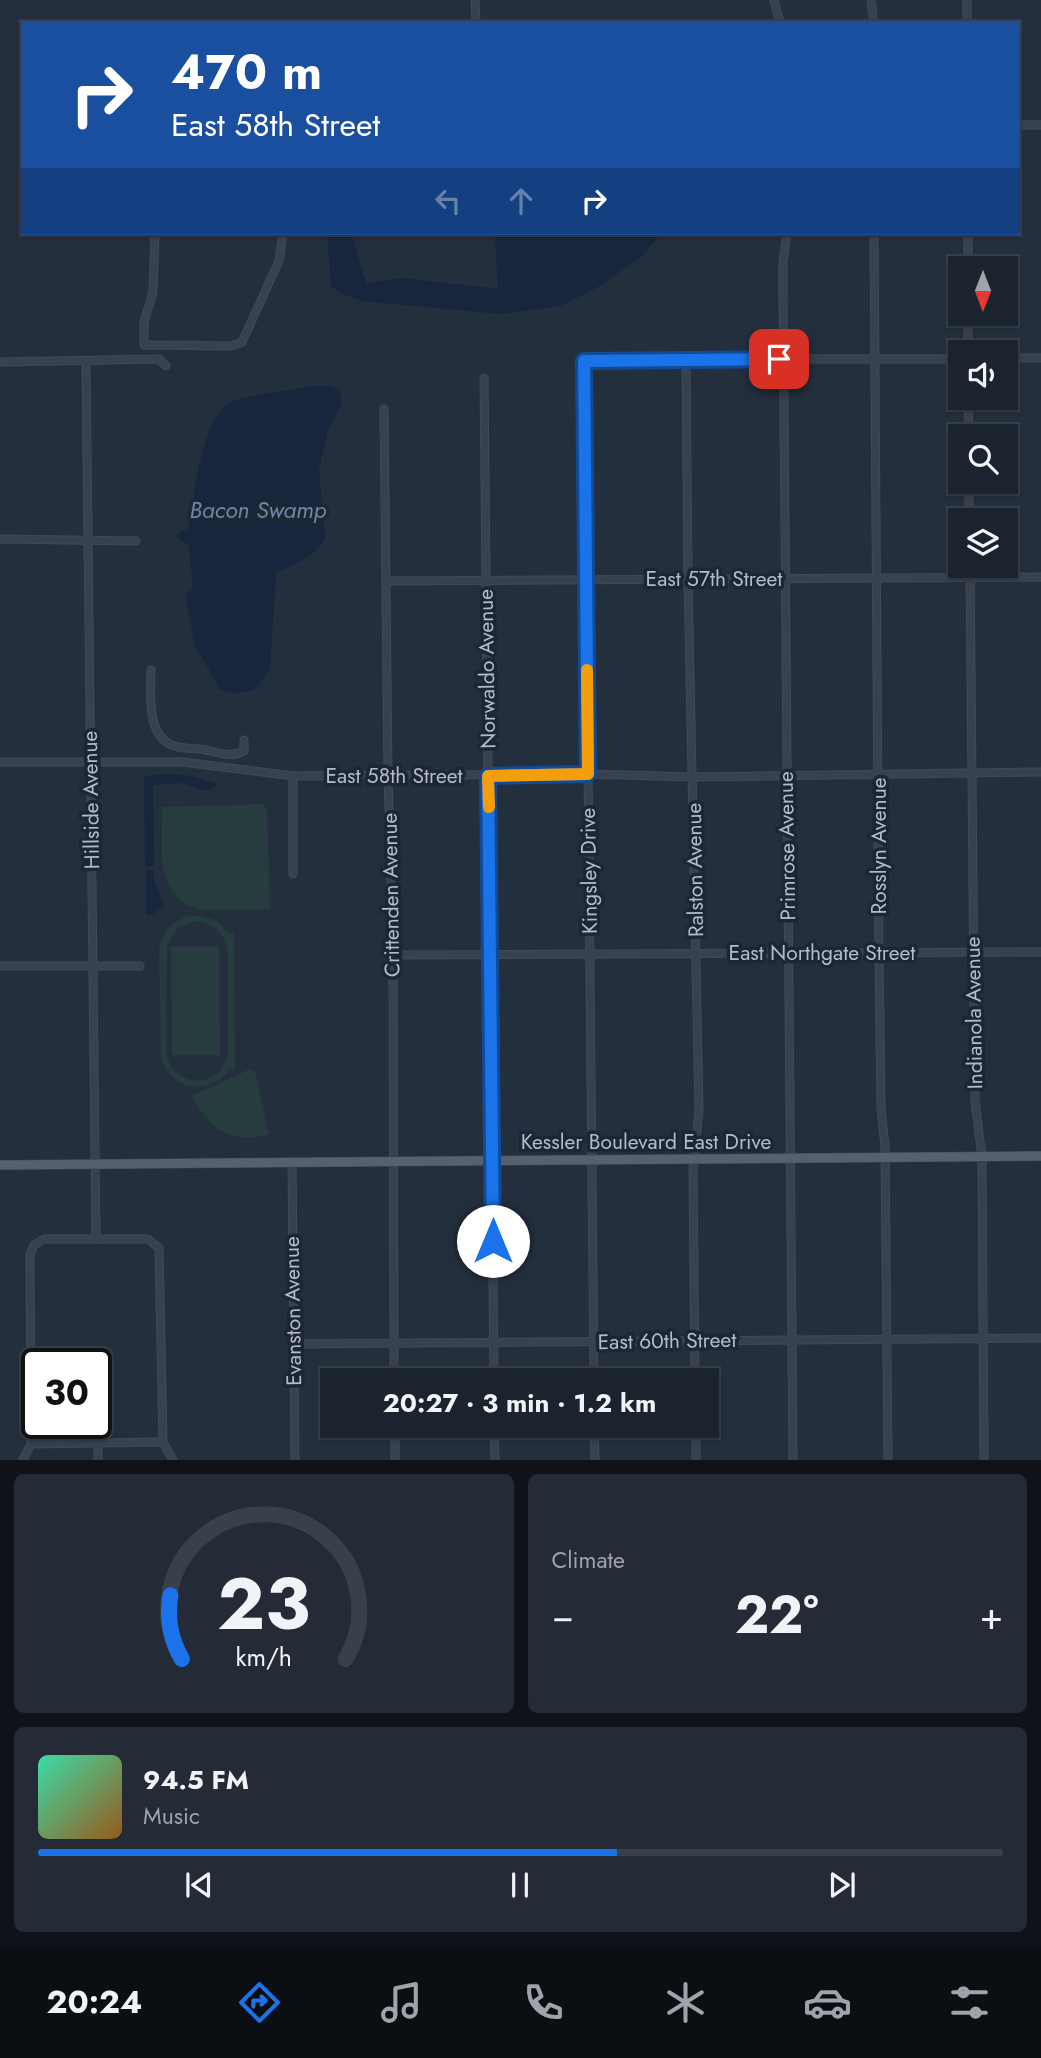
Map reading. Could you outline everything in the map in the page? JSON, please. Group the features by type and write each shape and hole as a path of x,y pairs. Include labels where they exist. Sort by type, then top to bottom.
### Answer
{"main road":[{"name":"Kessler Boulevard East Drive","path":"0,1165 1041,1156"}],"street":[{"path":"475,0 476,21"},
{"path":"774,0 779,21"},
{"path":"872,0 874,21"},
{"path":"967,0 967,21"},
{"path":"1020,125 1041,125"},
{"path":"155,235 153,292 144,326 144,345 231,345 242,342 279,261 283,235"},
{"name":"Primrose Avenue","path":"787,235 783,262 793,1460"},
{"name":"Rosslyn Avenue","path":"874,235 879,953 881,1108 885,1157 888,1460"},
{"path":"968,235 968,256"},
{"path":"1018,358 1041,358"},
{"path":"0,362 159,359 166,366"},
{"path":"685,359 948,359"},
{"name":"Kingsley Drive","path":"594,1368 584,361 685,359"},
{"name":"Ralston Avenue","path":"685,359 699,1110 694,1159 695,1368"},
{"name":"Hillside Avenue","path":"86,361 96,1239"},
{"name":"Norwaldo Avenue","path":"484,378 494,1368"},
{"name":"Crittenden Avenue","path":"384,409 393,955 394,1368"},
{"path":"0,540 136,541"},
{"name":"East 57th Street","path":"386,581 948,578"},
{"name":"Indianola Avenue","path":"970,578 975,1105 982,1157 984,1460"},
{"name":"East 57th Street","path":"1018,578 1041,578"},
{"path":"151,670 154,724 159,734 169,743 184,748 235,755 244,751 244,740"},
{"path":"183,762 184,748"},
{"name":"East 58th Street","path":"0,762 183,762 293,776 588,774 693,777 1041,772"},
{"path":"293,776 293,874"},
{"name":"East Northgate Street","path":"393,955 1041,952"},
{"path":"0,966 140,966"},
{"name":"Evanston Avenue","path":"292,1162 295,1460"},
{"path":"23,1460 31,1444 30,1255 35,1244 44,1239 148,1239 156,1244 161,1256 163,1442 173,1460"},
{"name":"East 60th Street","path":"294,1344 1041,1338"},
{"path":"395,1438 395,1460"},
{"path":"494,1438 495,1460"},
{"path":"594,1438 595,1460"},
{"path":"696,1438 696,1460"},
{"path":"31,1444 163,1442"},
{"path":"97,1443 98,1460"}],"green space":[{"path":"262,804 267,809 270,909 199,910 184,902 174,893 163,868 162,807"},
{"path":"196,915 215,920 229,933 234,933 235,1069 230,1069 212,1083 201,1086 181,1083 166,1068 161,1057 160,944 170,926 188,916","holes":["196,921 218,930 228,952 228,1055 223,1067 215,1075 196,1080 185,1078 177,1072 166,1051 167,944 178,928"]},
{"path":"171,947 219,947 220,1055 172,1055"},
{"path":"250,1069 255,1072 269,1134 243,1138 232,1136 206,1117 192,1096"}],"water":[{"path":"327,235 352,235 366,283 404,278 498,289 495,237 467,235 660,235 641,257 598,287 561,306 499,314 362,301 340,293 331,286"},
{"name":"Bacon Swamp","path":"313,386 330,386 339,390 342,403 328,430 319,470 325,536 312,554 276,573 270,670 253,691 236,693 221,690 195,646 185,595 193,588 189,546 177,537 181,531 188,529 205,443 211,426 229,403"},
{"path":"160,774 186,775 216,783 216,787 206,791 181,783 153,785 154,866 145,866 144,777"},
{"path":"148,870 153,871 154,881 165,906 152,915 146,915"}],"slow traffic":[{"path":"489,807 488,776 588,774 587,670"}],"route":[{"path":"493,1241 488,776 588,774 584,361 779,359"}]}
